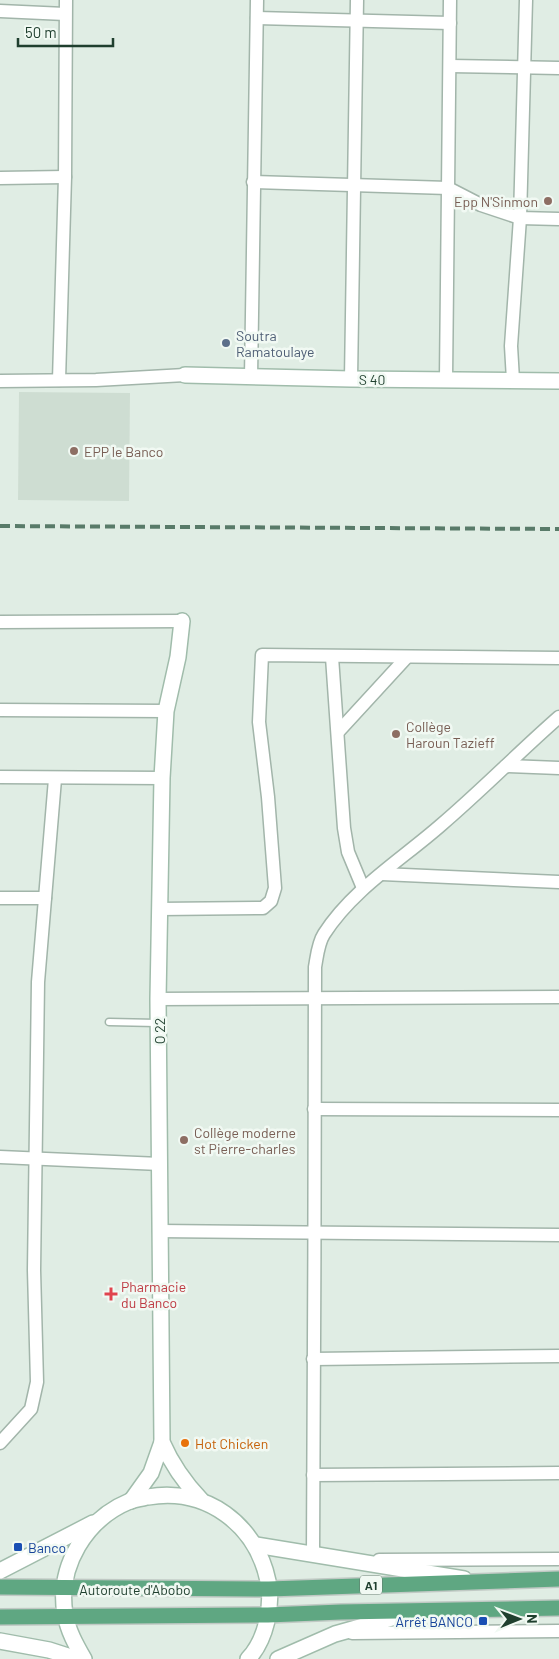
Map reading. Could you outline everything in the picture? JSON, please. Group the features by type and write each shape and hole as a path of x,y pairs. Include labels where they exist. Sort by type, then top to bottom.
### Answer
{"main road":[{"name":"A1","path":"270,1589 559,1579"},
{"name":"Autoroute d'Abobo","path":"0,1587 64,1589 270,1589"},
{"name":"A1","path":"268,1615 559,1608"},
{"name":"Autoroute d'Abobo","path":"0,1616 268,1615"}],"street":[{"path":"59,380 65,177 66,0"},
{"path":"251,377 257,0"},
{"path":"351,379 357,0"},
{"path":"446,379 450,0"},
{"path":"514,380 511,346 520,218 526,0"},
{"path":"0,11 65,14"},
{"path":"257,18 450,23"},
{"path":"450,66 559,68"},
{"path":"0,178 65,177"},
{"path":"253,182 448,188 481,205 520,218 559,219"},
{"path":"0,381 185,375"},
{"name":"S 40","path":"185,375 559,381"},
{"path":"0,622 182,620"},
{"name":"O 22","path":"162,1442 158,999 162,778 166,711 178,657 182,620"},
{"path":"159,909 264,908 271,901 274,888 273,860 259,722 262,655 406,658 559,658"},
{"path":"332,657 346,839 353,868 363,888"},
{"path":"338,732 406,658"},
{"path":"0,710 166,711"},
{"path":"313,1554 313,1359 316,1233 314,1109 315,967 323,935 363,888 444,823 559,717"},
{"path":"506,766 559,768"},
{"path":"0,777 55,779 162,778"},
{"path":"0,1444 31,1409 35,1399 37,1382 34,1270 38,982 55,779"},
{"path":"382,874 559,882"},
{"path":"0,898 45,898"},
{"path":"158,999 559,997"},
{"path":"314,1109 559,1110"},
{"path":"0,1157 160,1164"},
{"path":"159,1231 559,1234"},
{"path":"313,1359 559,1356"},
{"path":"162,1442 179,1474 201,1500"},
{"path":"131,1500 151,1472 162,1442"},
{"path":"313,1475 559,1473"},
{"path":"0,1571 99,1520 131,1500 166,1494 201,1500 223,1510 241,1526 256,1545 265,1566 270,1589 268,1615 254,1653 248,1659"},
{"path":"84,1659 73,1640 65,1615 64,1589 70,1563 81,1540 99,1520"},
{"path":"256,1545 472,1581"},
{"path":"355,1560 559,1559"},
{"path":"278,1659 335,1634 420,1611"},
{"path":"335,1634 559,1631"},
{"path":"0,1641 49,1650 77,1659"}],"lane":[{"path":"109,1022 159,1023"}],"shaded area":[{"name":"EPP le Banco","path":"19,392 130,393 129,501 18,500"}],"railway":[{"path":"0,526 559,529"}],"place":[{"name":"Epp N'Sinmon","path":"548,201"},
{"name":"Soutra Ramatoulaye","path":"226,343"},
{"name":"EPP le Banco","path":"74,451"},
{"name":"Collège Haroun Tazieff","path":"396,734"},
{"name":"Collège moderne st Pierre-charles","path":"184,1140"},
{"name":"Pharmacie du Banco","path":"111,1294"},
{"name":"Hot Chicken","path":"185,1443"},
{"name":"Banco","path":"18,1547"},
{"name":"Arrêt BANCO","path":"483,1621"}]}
